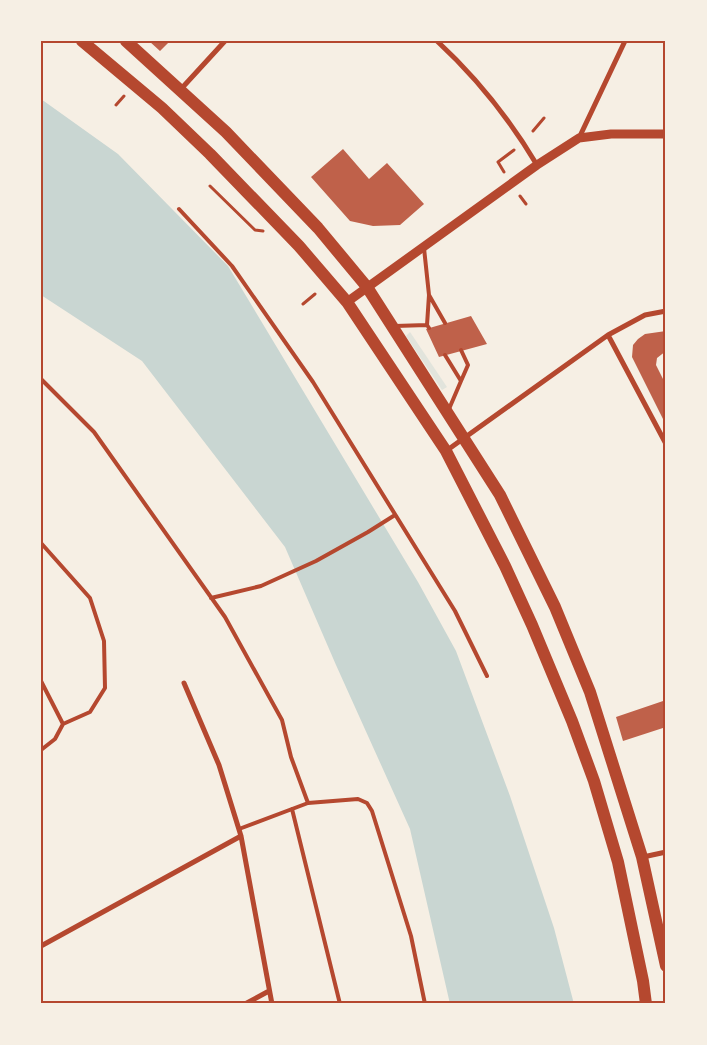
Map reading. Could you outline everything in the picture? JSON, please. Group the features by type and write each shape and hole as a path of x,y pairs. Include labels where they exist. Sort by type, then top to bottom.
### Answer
{"main road":[{"path":"82,41 162,108 300,246 347,302 446,451 492,540 528,616 594,781 618,862 643,981 646,1004"},
{"path":"126,41 181,89 226,132 318,228 367,287 504,503 529,552 590,692 642,857 666,966"}],"street":[{"path":"181,89 225,41"},
{"path":"437,41 463,65 495,102 524,142 537,165"},
{"path":"579,138 625,41"},
{"path":"347,302 537,165 579,138 611,134 666,134"},
{"path":"446,451 608,335 645,315 666,310"},
{"path":"608,335 666,444"},
{"path":"184,683 219,765 239,828 268,991 272,1004"},
{"path":"41,946 241,836"},
{"path":"642,857 666,852"},
{"path":"245,1004 268,991"}],"lane":[{"path":"179,209 232,266 313,382 455,611 487,676"},
{"path":"391,326 428,327 429,295 424,246"},
{"path":"429,295 445,323"},
{"path":"448,413 468,365 461,350"},
{"path":"445,355 461,381"},
{"path":"41,379 94,432 225,617 282,720 291,757 308,803"},
{"path":"211,598 261,586 316,561 395,515"},
{"path":"41,543 90,598 104,641 105,688 90,712 63,724 55,739 41,750"},
{"path":"41,681 63,724"},
{"path":"239,828 308,803 358,799 367,803 372,811 411,936 425,1004"},
{"path":"292,809 340,1004"}],"path":[{"path":"116,105 125,96"},
{"path":"534,131 544,118"},
{"path":"507,177 498,162 516,149"},
{"path":"210,186 255,230 264,232"},
{"path":"520,196 526,204"},
{"path":"303,304 315,294"}],"shaded area":[{"path":"41,99 118,154 228,266 418,582 456,651 510,796 554,928 574,1004 450,1004 410,829 285,547 142,361 41,295"},
{"path":"410,332 447,387 442,390 406,336"}],"building":[{"path":"149,41 170,41 160,51"},
{"path":"343,149 369,179 387,163 424,204 400,225 373,226 350,221 311,177"},
{"path":"471,316 487,344 439,357 426,329"},
{"path":"666,331 666,351 657,358 656,365 666,385 666,425 632,357 633,345 638,339 645,334"},
{"path":"666,700 666,727 623,741 616,717"}]}
